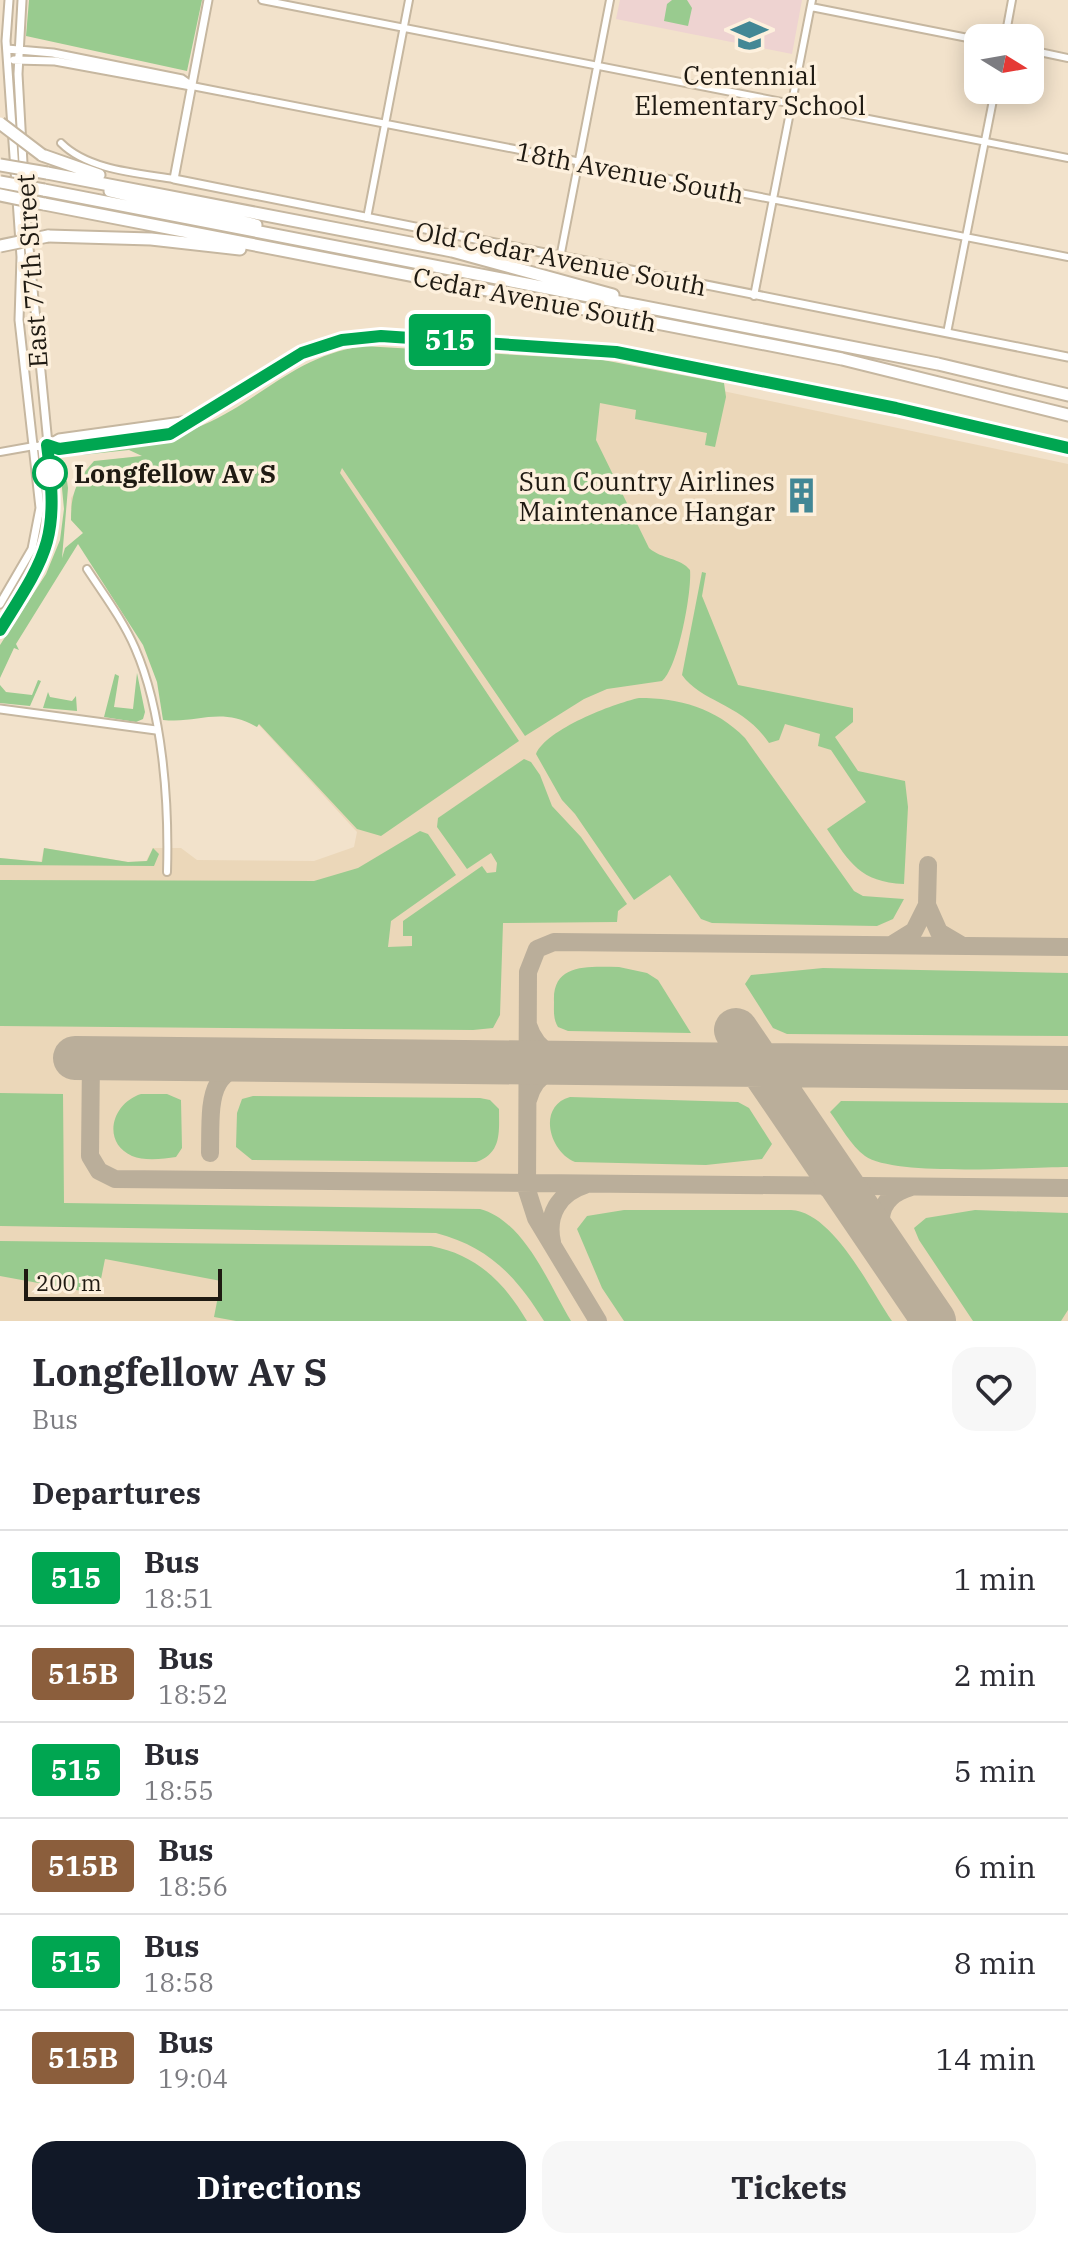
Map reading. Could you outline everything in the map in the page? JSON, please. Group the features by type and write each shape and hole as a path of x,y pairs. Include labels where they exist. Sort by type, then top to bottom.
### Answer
{"highway":[{"path":"0,123 42,155 75,169 177,195 452,251 602,290 632,304"},
{"path":"0,165 46,181"},
{"path":"0,171 46,181 177,195"},
{"name":"Cedar Avenue South","path":"0,182 46,181 350,251 938,364 1068,395"},
{"name":"Cedar Avenue South","path":"0,195 842,359 1068,415"},
{"path":"0,246 48,236 151,239 304,256"}],"street":[{"name":"East 77th Street","path":"0,604 28,558 38,530 39,495 19,320 21,257 7,49 9,0"},
{"name":"East 77th Street","path":"0,630 37,571 49,542 54,506 30,289 19,60 22,0"},
{"path":"174,179 208,0"},
{"path":"262,0 1068,158"},
{"path":"367,218 409,0"},
{"path":"560,258 610,0"},
{"path":"1008,24 1012,0"},
{"path":"754,296 811,3 964,37"},
{"path":"7,49 182,79 192,86"},
{"path":"1044,53 1068,58"},
{"path":"8,60 55,61 192,86"},
{"name":"18th Avenue South","path":"192,86 1068,257"},
{"path":"947,333 992,104"},
{"name":"Old Cedar Avenue South","path":"61,143 72,154 90,161 174,179 1068,357"},
{"path":"0,452 47,445 59,449 170,434 302,353 342,340 381,336 616,352 896,408 1068,448"},
{"path":"87,569 134,646 148,687 167,807 167,872"},
{"path":"0,709 156,730"}],"shaded area":[{"name":"Centennial Elementary School","path":"620,0 802,0 792,54 616,19"},
{"path":"723,391 1068,464 1068,1321 0,1321 0,858 41,862 44,848 128,862 146,861 153,848 181,848 197,860 314,861 354,847 357,832 71,520 71,498 99,461 157,454 205,439"}],"green space":[{"path":"29,0 202,0 187,71 26,36"},
{"path":"672,0 687,0 692,8 688,26 664,21 667,4"},
{"path":"363,346 603,360 724,383 726,397 715,447 705,445 707,433 635,419 636,410 600,403 596,440 649,548 690,570 683,629 673,661 662,681 607,689 584,699 525,736 342,468 340,473 519,741 381,836 357,829 259,724 257,727 244,721 220,717 163,720 157,682 143,645 78,544 16,644 19,650 14,648 0,678 0,645 46,574 60,540 64,509 61,478 67,481 68,488 62,558 65,548 83,533 71,520 71,511 76,488 88,468 94,461 142,456 129,450 82,455 76,451 141,443 188,431 224,415 318,359"},
{"path":"702,572 706,573 702,596 738,685 853,708 853,722 835,737 858,771 905,781 908,807 904,884 866,875 850,861 827,829 866,802 831,750 818,746 820,734 785,724 779,740 769,743 747,719 700,692 682,675"},
{"path":"137,673 145,712 143,719 136,722 104,717 115,674 119,676 114,707 133,709"},
{"path":"38,680 41,681 30,706 0,703 0,685 6,692 32,695"},
{"path":"48,692 50,697 72,701 76,696 77,711 43,708"},
{"path":"639,698 668,700 696,707 734,728 745,738 854,891 863,896 904,899 893,919 877,926 712,923 701,919 670,875 634,900 562,800 536,754 542,745 566,727 597,712"},
{"path":"524,759 531,762 540,775 552,806 581,837 627,904 618,911 617,922 503,923 500,1015 493,1028 0,1026 0,880 314,881 358,868 420,831 428,834 456,875 391,921 388,947 412,946 412,936 403,936 403,921 482,866 487,873 496,872 497,863 491,853 467,869 437,827 438,818"},
{"path":"44,848 128,862 147,861 153,848 159,854 154,866 0,865 0,858 42,862"},
{"path":"619,967 647,973 658,980 691,1033 568,1031 558,1027 555,989 566,973 585,968"},
{"path":"823,968 1068,973 1068,1036 787,1034 773,1028 745,984 751,975"},
{"path":"0,1093 63,1094 64,1203 480,1209 510,1226 523,1240 571,1321 544,1321 523,1290 499,1265 471,1246 436,1233 0,1226"},
{"path":"141,1094 167,1094 181,1100 182,1148 176,1157 137,1158 122,1150 116,1142 114,1123 117,1114 131,1099"},
{"path":"253,1096 480,1098 490,1100 499,1109 499,1134 491,1153 476,1162 252,1160 236,1147 237,1113 242,1099"},
{"path":"570,1097 738,1102 749,1108 772,1144 762,1159 706,1165 575,1162 559,1149 550,1129 553,1110"},
{"path":"841,1101 1068,1103 1068,1167 931,1169 881,1163 860,1152 830,1112"},
{"path":"624,1210 791,1210 806,1214 835,1237 849,1254 892,1321 624,1321 602,1288 577,1229 587,1216"},
{"path":"975,1210 1068,1213 1068,1310 1061,1321 973,1321 914,1228 926,1218"},
{"path":"0,1241 431,1246 462,1256 488,1272 509,1294 527,1321 236,1321 214,1317 221,1281 105,1259 98,1294 0,1276"}],"taxiway":[{"path":"927,905 928,865"},
{"path":"893,944 914,931 927,905 939,932 961,945"},
{"path":"598,1321 536,1218 527,1190 528,972 537,949 554,942 1068,947"},
{"path":"528,1025 544,1050 560,1058 590,1063 552,1070 537,1081 528,1100"},
{"path":"91,1058 90,1156 99,1171 115,1179 1068,1188"},
{"path":"210,1153 212,1100 223,1076 234,1068 250,1063 272,1061"},
{"path":"552,1242 551,1223 556,1206 568,1193 585,1185"},
{"path":"825,1187 848,1199 872,1230"},
{"path":"893,1261 883,1239 881,1217 889,1199 911,1187"}],"runway":[{"path":"736,1030 934,1321"},
{"path":"75,1058 1068,1068"}],"bus line":[{"name":"515","path":"0,630 37,571 49,542 54,506 47,445 59,449 170,434 219,407 292,358 342,340 368,336 396,337 616,352 896,408 1068,448"}],"place":[{"name":"Centennial Elementary School","path":"750,36"},
{"name":"Longfellow Av S","path":"50,473"},
{"name":"Sun Country Airlines Maintenance Hangar","path":"801,496"}]}
